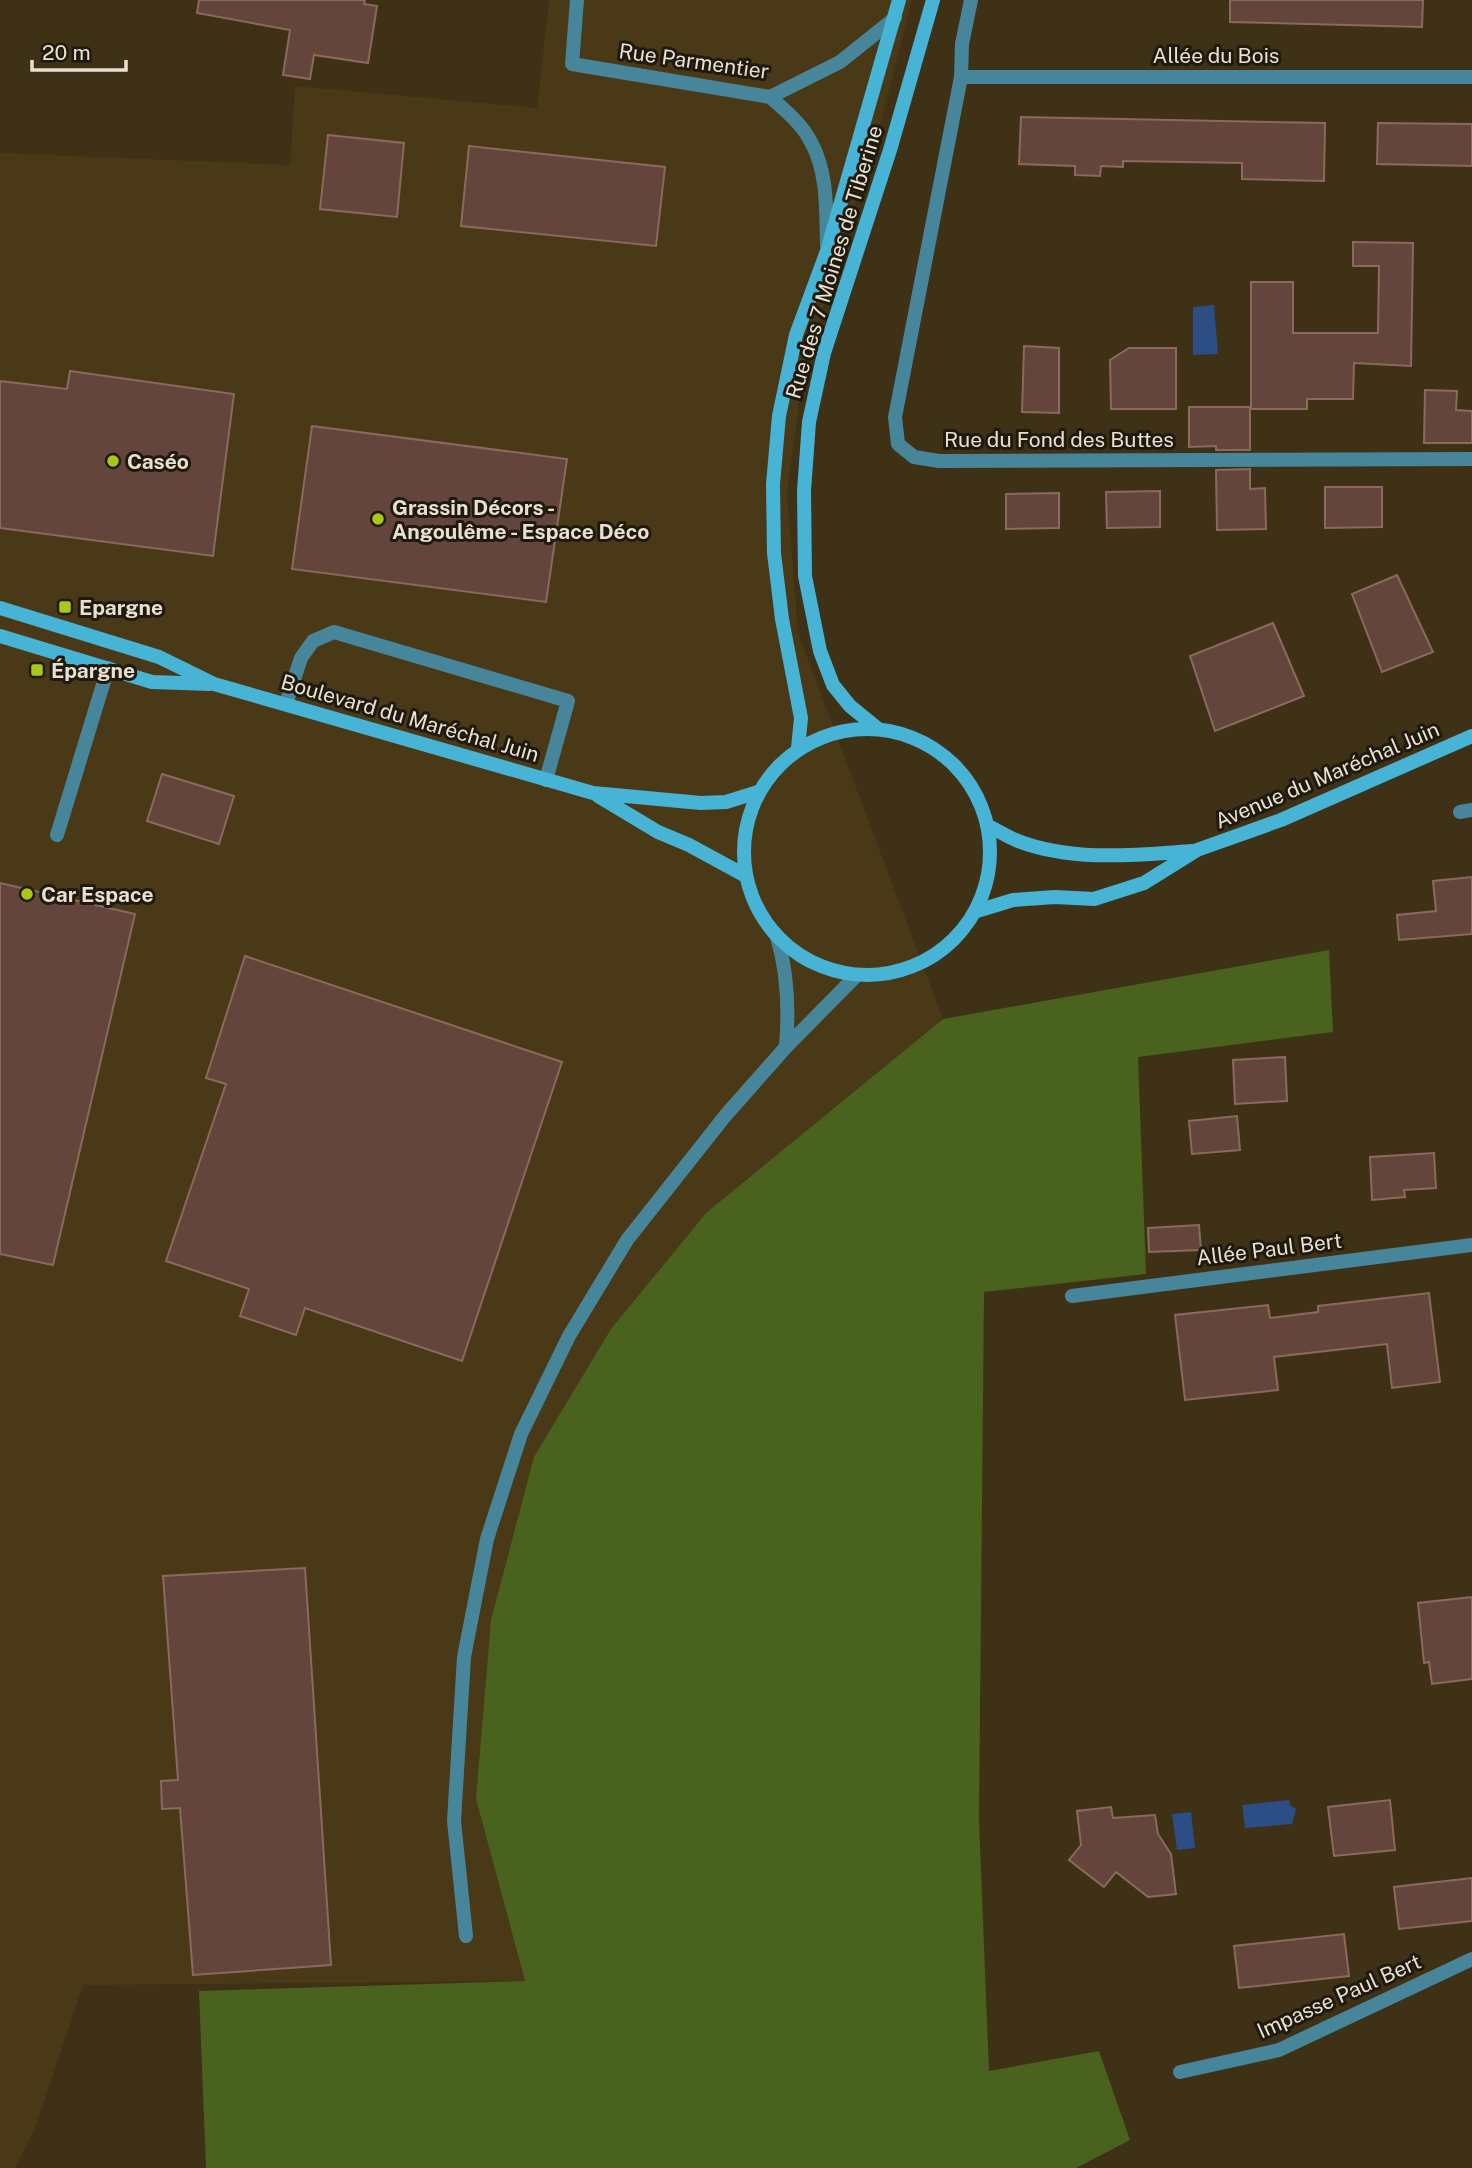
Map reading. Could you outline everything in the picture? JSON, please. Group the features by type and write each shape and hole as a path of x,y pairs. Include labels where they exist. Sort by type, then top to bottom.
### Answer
{"main road":[{"name":"Rue des 7 Moines de Tiberine","path":"798,748 801,718 782,619 774,553 773,484 779,416 796,335 827,251 899,0"},
{"name":"Rue des 7 Moines de Tiberine","path":"877,728 850,706 833,685 820,651 805,576 804,491 809,422 824,353 890,150 933,0"},
{"path":"0,608 159,657 214,684"},
{"path":"0,636 152,682 214,684"},
{"name":"Boulevard du Maréchal Juin","path":"214,684 593,793 701,803 726,802 758,792"},
{"path":"877,728 915,737 949,758 974,789 989,826 992,855 987,884 977,911 955,940 926,961 893,974 856,976 827,969 800,956 777,937 757,909 746,876 744,833 758,792 775,768 798,748 836,731 877,728"},
{"name":"Avenue du Maréchal Juin","path":"977,911 1013,900 1055,897 1094,899 1143,883 1197,850 1281,820 1472,736"},
{"name":"Boulevard du Maréchal Juin","path":"593,793 658,832 689,845 746,876"},
{"name":"Avenue du Maréchal Juin","path":"989,826 1018,841 1064,853 1112,856 1197,850"}],"street":[{"name":"Rue Parmentier","path":"577,0 572,64 770,97 840,62 895,18"},
{"name":"Rue du Fond des Buttes","path":"971,0 961,44 961,77 895,417 898,444 914,457 939,461 1472,459"},
{"name":"Allée du Bois","path":"961,77 1472,77"},
{"path":"770,97 792,116 811,141 825,181 827,251"},
{"path":"286,704 301,658 313,642 334,632 568,701 546,780"},
{"path":"57,835 108,668"},
{"path":"777,937 783,957 788,1013 786,1047"},
{"path":"466,1936 454,1821 464,1657 487,1539 521,1434 569,1335 627,1240 725,1116 786,1047 856,976"},
{"name":"Allée Paul Bert","path":"1072,1296 1472,1245"},
{"name":"Impasse Paul Bert","path":"1180,2072 1279,2050 1472,1959"}],"shaded area":[{"path":"549,0 912,0 877,137 804,368 787,492 798,633 943,1019 707,1212 476,1799 525,1981 83,1985 36,2126 15,2168 0,2168 0,153 290,165 295,86 537,108"}],"green space":[{"path":"1329,950 1333,1032 1138,1057 1146,1274 984,1292 979,1820 989,2071 1099,2051 1130,2140 1076,2168 206,2168 199,1991 525,1981 476,1799 491,1620 534,1457 611,1329 707,1212 943,1019"}],"water":[{"path":"1214,305 1218,354 1193,355 1193,307"},
{"path":"1289,1800 1290,1805 1296,1809 1292,1824 1245,1828 1242,1805"},
{"path":"1191,1812 1195,1848 1177,1850 1172,1814"}],"building":[{"path":"199,0 365,0 364,4 377,6 368,63 314,55 310,79 283,75 290,30 197,13"},
{"path":"1230,0 1423,0 1422,27 1230,22"},
{"path":"1021,117 1325,123 1324,181 1242,179 1242,163 1123,161 1123,167 1101,166 1100,176 1075,175 1075,166 1019,164"},
{"path":"1378,123 1472,124 1472,166 1377,164"},
{"path":"328,135 404,143 397,217 320,209"},
{"path":"469,146 665,167 656,246 461,226"},
{"path":"1353,242 1413,243 1411,366 1354,363 1353,399 1307,399 1307,409 1251,409 1251,282 1293,282 1293,333 1378,333 1379,266 1353,266"},
{"path":"1024,346 1059,348 1059,413 1022,412"},
{"path":"1129,348 1176,348 1176,409 1111,409 1110,360"},
{"name":"Caséo","path":"70,371 234,394 213,556 0,528 0,381 67,389"},
{"path":"1425,390 1457,391 1456,410 1472,411 1472,443 1424,443"},
{"path":"1189,407 1250,407 1250,450 1216,450 1216,446 1189,447"},
{"path":"312,426 567,459 546,602 292,569"},
{"path":"1250,469 1250,489 1265,488 1266,529 1217,530 1216,470"},
{"path":"1325,487 1382,487 1382,527 1325,528"},
{"path":"1160,491 1160,527 1107,528 1106,492"},
{"path":"1059,493 1059,528 1006,529 1006,494"},
{"path":"1397,575 1433,652 1382,672 1352,594"},
{"path":"1273,623 1304,696 1215,731 1190,656"},
{"path":"162,774 234,796 219,844 147,821"},
{"path":"1472,877 1472,934 1399,940 1397,915 1436,911 1433,881"},
{"path":"0,883 135,914 53,1265 0,1254"},
{"path":"245,956 562,1062 462,1361 305,1308 296,1335 240,1316 249,1289 166,1261 226,1084 206,1078"},
{"path":"1285,1057 1287,1101 1235,1104 1233,1060"},
{"path":"1237,1116 1240,1150 1192,1154 1189,1121"},
{"path":"1434,1153 1436,1188 1404,1190 1405,1197 1372,1200 1370,1157"},
{"path":"1199,1225 1201,1250 1149,1252 1148,1228"},
{"path":"1429,1293 1440,1382 1392,1388 1387,1344 1274,1357 1278,1390 1185,1400 1175,1315 1268,1305 1270,1318 1318,1312 1318,1306"},
{"path":"305,1568 331,1965 193,1975 180,1808 162,1809 161,1781 178,1780 163,1576"},
{"path":"1472,1597 1472,1679 1432,1684 1429,1662 1424,1663 1418,1603"},
{"path":"1390,1800 1395,1850 1334,1856 1328,1807"},
{"path":"1111,1807 1113,1818 1155,1815 1158,1834 1171,1854 1176,1894 1148,1897 1116,1872 1104,1887 1069,1860 1081,1845 1077,1811"},
{"path":"1472,1878 1472,1921 1399,1929 1394,1887"},
{"path":"1344,1934 1349,1976 1239,1988 1234,1946"}],"place":[{"name":"Caséo","path":"113,461"},
{"name":"Grassin Décors - Angoulême - Espace Déco","path":"378,519"},
{"name":"Epargne","path":"65,607"},
{"name":"Épargne","path":"37,670"},
{"name":"Car Espace","path":"27,894"}]}
